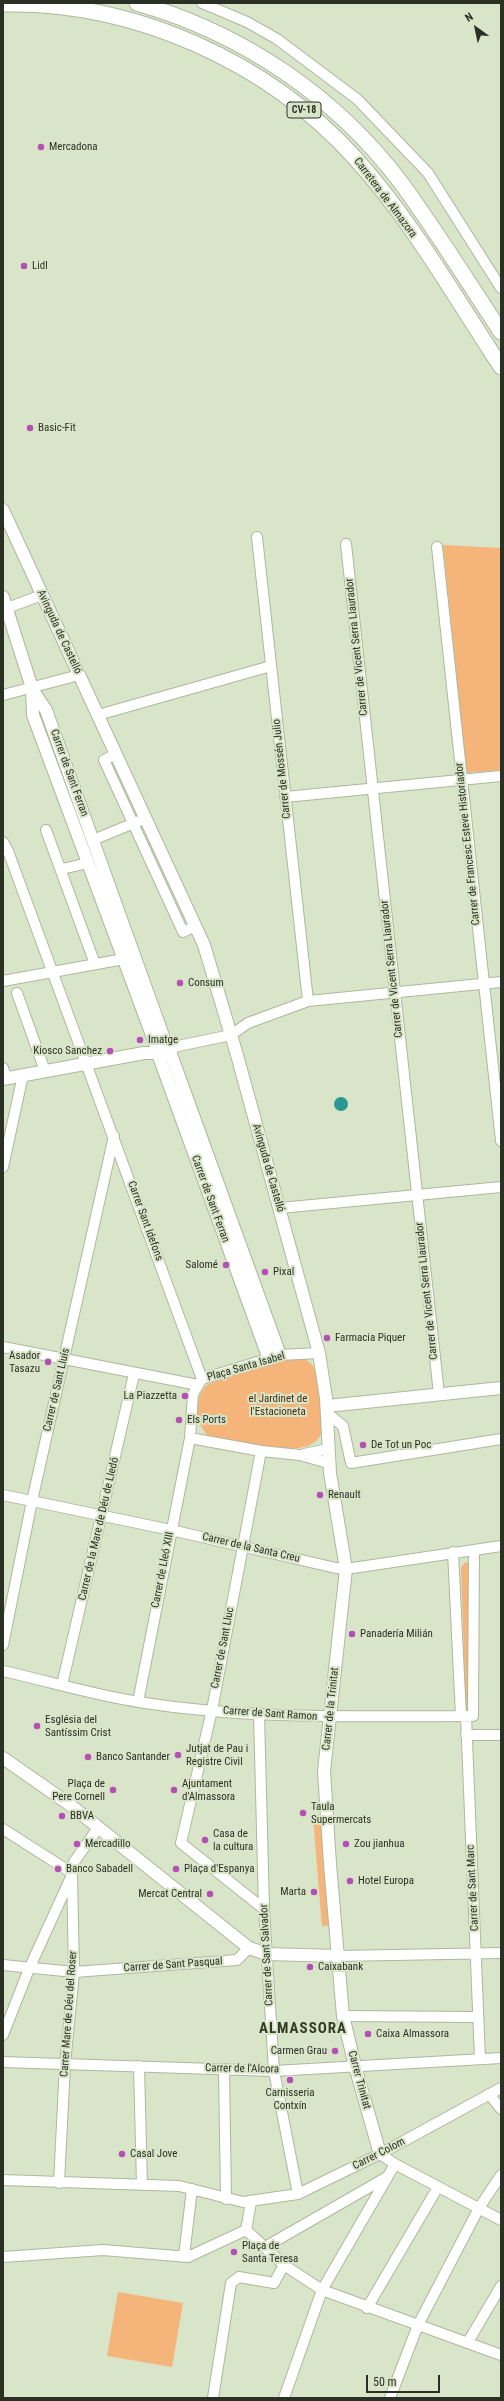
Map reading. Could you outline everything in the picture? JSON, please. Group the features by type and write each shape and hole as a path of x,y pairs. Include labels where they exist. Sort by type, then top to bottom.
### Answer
{"main road":[{"name":"Carretera de Almazora","path":"3,4 31,3 80,10 129,20 165,32 225,58 260,78 292,101 324,127 355,158 385,194 501,368"},
{"name":"Carretera de Almazora","path":"137,3 170,12 235,42 301,83 338,115 366,142 401,183 501,332"}],"street":[{"path":"202,3 247,22 276,38 356,99 428,173 501,288"},
{"name":"Avinguda de Castelló","path":"3,510 195,926 211,966 280,1208 319,1353 327,1410 328,1462"},
{"name":"Carrer de Mossén Julio","path":"257,537 308,1001"},
{"name":"Carrer de Vicent Serra Llaurador","path":"346,544 439,1397"},
{"name":"Carrer de Francesc Esteve Historiador","path":"437,547 501,1141"},
{"path":"5,603 42,595"},
{"name":"Carrer de Sant Ferran","path":"5,603 32,688 34,714 88,863 130,958 164,1048 275,1357"},
{"path":"98,715 271,666"},
{"path":"3,695 79,675"},
{"name":"Carrer de Sant Ferran","path":"32,688 46,710 100,860 130,958"},
{"path":"116,754 104,760 183,932 195,926"},
{"path":"285,797 501,776"},
{"path":"93,840 146,819"},
{"path":"46,830 62,869 95,964"},
{"name":"Carrer Sant Idefons","path":"3,842 8,850 114,1136 200,1382"},
{"path":"62,869 100,860"},
{"path":"3,981 130,958"},
{"path":"4,1075 23,1075 87,1062 144,1053 231,1035 248,1024 308,1001 501,982"},
{"path":"17,993 45,1071"},
{"path":"3,1167 23,1075"},
{"name":"Carrer de Sant Lluís","path":"3,1645 32,1501 114,1136"},
{"path":"280,1208 501,1187"},
{"path":"3,1347 134,1374 200,1382"},
{"name":"Plaça Santa Isabel","path":"190,1438 194,1394 200,1382 275,1357 319,1353"},
{"name":"Carrer de la Mare de Déu de Lledó","path":"62,1685 134,1374"},
{"path":"327,1410 501,1388"},
{"path":"439,1397 501,1394"},
{"path":"327,1410 343,1426 351,1463 501,1438"},
{"path":"190,1438 261,1451 300,1455 328,1462"},
{"name":"Carrer de Lleó XIII","path":"138,1702 190,1438"},
{"path":"300,1455 328,1449"},
{"name":"Carrer de Sant Lluc","path":"261,1451 212,1710 181,1843 264,1909"},
{"name":"Carrer de la Trinitat","path":"328,1462 346,1569 324,1771 338,1956"},
{"name":"Carrer de la Santa Creu","path":"3,1495 171,1530 346,1569 501,1546"},
{"name":"Carrer de Sant Marc","path":"474,1550 466,1735 480,2059"},
{"name":"Carrer de Sant Marc","path":"453,1552 467,1716"},
{"name":"Carrer de Sant Ramon","path":"3,1671 138,1702 212,1710 329,1718 467,1716"},
{"name":"Carrer de Sant Salvador","path":"259,1714 264,1909 274,2071 298,2194"},
{"path":"466,1735 501,1735"},
{"path":"3,1758 69,1804 249,1948 267,1954 338,1956 476,1955 501,1953"},
{"path":"3,1829 72,1873 29,1969 3,2035"},
{"name":"Carrer Mare de Déu del Roser","path":"59,2183 65,2064 74,1972 72,1873 74,1862 100,1830"},
{"name":"Carrer de Sant Pasqual","path":"3,1965 29,1969 74,1972 237,1960 249,1948"},
{"name":"Carrer Trinitat","path":"338,1956 343,2016 355,2066 380,2154"},
{"path":"343,2016 477,2017"},
{"name":"Carrer de l'Alcora","path":"3,2062 274,2071 501,2058"},
{"path":"139,2066 142,2185"},
{"path":"224,2069 226,2199"},
{"name":"Carrer Colom","path":"3,2180 179,2186 226,2199 251,2202 298,2194 380,2154 501,2088"},
{"path":"489,2094 501,2109"},
{"path":"380,2154 395,2164 501,2220"},
{"path":"284,2398 322,2290 395,2164"},
{"path":"390,2398 418,2325 479,2208 501,2175"},
{"path":"264,2247 387,2177"},
{"path":"367,2308 438,2187"},
{"path":"184,2256 192,2189"},
{"path":"246,2230 251,2202"},
{"path":"246,2230 284,2265 322,2290 367,2308 468,2342 501,2355"},
{"path":"3,2258 103,2250 188,2257 246,2230"},
{"path":"213,2398 231,2283 239,2278 274,2283 284,2265"},
{"path":"468,2342 501,2286"}],"green space":[{"path":"443,545 501,548 501,770 466,773"},
{"name":"el Jardinet de l'Estacioneta","path":"302,1357 316,1370 323,1418 322,1432 312,1444 301,1448 269,1448 209,1437 204,1431 198,1417 197,1404 199,1397 208,1384 284,1358"},
{"path":"466,1562 471,1565 469,1711 466,1712 461,1567"},
{"path":"320,1817 329,1926 322,1926 313,1818"},
{"path":"118,2292 183,2303 172,2367 107,2356"}],"water":[{"path":"338,1097 344,1097 348,1101 348,1107 344,1111 338,1111 334,1107 334,1101"}],"place":[{"name":"Mercadona","path":"41,147"},
{"name":"Lidl","path":"24,266"},
{"name":"Basic-Fit","path":"30,428"},
{"name":"Consum","path":"180,983"},
{"name":"Imatge","path":"140,1040"},
{"name":"Kiosco Sanchez","path":"110,1051"},
{"name":"Salomé","path":"226,1265"},
{"name":"Pixal","path":"265,1272"},
{"name":"Farmacia Piquer","path":"327,1338"},
{"name":"Asador Tasazu","path":"48,1362"},
{"name":"La Piazzetta","path":"185,1396"},
{"name":"Els Ports","path":"179,1420"},
{"name":"De Tot un Poc","path":"363,1445"},
{"name":"Renault","path":"320,1495"},
{"name":"Panadería Milián","path":"352,1634"},
{"name":"Església del Santíssim Crist","path":"37,1726"},
{"name":"Jutjat de Pau i Registre Civil","path":"178,1755"},
{"name":"Banco Santander","path":"88,1757"},
{"name":"Plaça de Pere Cornell","path":"113,1790"},
{"name":"Ajuntament d'Almassora","path":"174,1790"},
{"name":"Taula Supermercats","path":"303,1813"},
{"name":"BBVA","path":"62,1816"},
{"name":"Casa de la cultura","path":"205,1840"},
{"name":"Mercadillo","path":"77,1844"},
{"name":"Zou jianhua","path":"346,1844"},
{"name":"Banco Sabadell","path":"58,1869"},
{"name":"Plaça d'Espanya","path":"176,1869"},
{"name":"Hotel Europa","path":"350,1881"},
{"name":"Marta","path":"314,1892"},
{"name":"Mercat Central","path":"210,1894"},
{"name":"Caixabank","path":"310,1967"},
{"name":"Caixa Almassora","path":"368,2034"},
{"name":"Carmen Grau","path":"335,2051"},
{"name":"Carnisseria Contxín","path":"290,2080"},
{"name":"Casal Jove","path":"122,2154"},
{"name":"Plaça de Santa Teresa","path":"234,2252"}],"district":[{"name":"ALMASSORA","path":"303,2029"}]}
